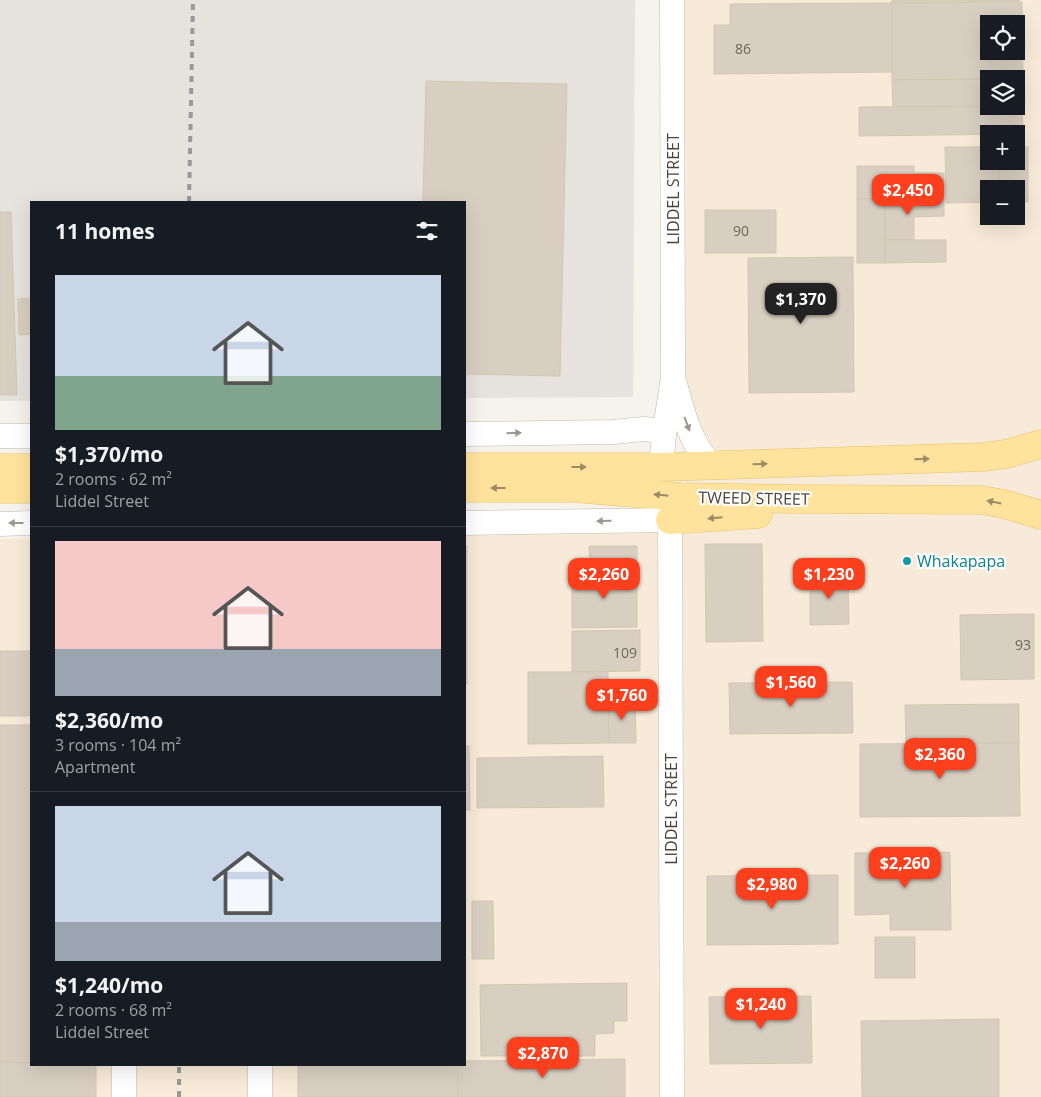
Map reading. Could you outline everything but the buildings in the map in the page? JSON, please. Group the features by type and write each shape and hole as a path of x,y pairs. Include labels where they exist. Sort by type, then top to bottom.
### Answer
{"main road":[{"name":"TWEED STREET","path":"466,488 531,478 660,467 983,457 1006,454 1041,444"},
{"name":"TWEED STREET","path":"466,467 605,489 681,497 797,500 982,500 1004,504 1041,515"},
{"path":"660,467 693,483 757,488 797,500"},
{"path":"0,468 30,468"},
{"path":"0,489 30,489"},
{"path":"670,520 760,514 797,500"}],"street":[{"name":"LIDDEL STREET","path":"660,467 664,431 674,377 672,0"},
{"name":"LIDDEL STREET","path":"674,377 680,405 692,438 697,448 711,465"},
{"path":"466,434 613,432 644,429 664,431"},
{"path":"0,436 30,436"},
{"name":"LIDDEL STREET","path":"670,520 672,1097"},
{"path":"466,523 670,520"},
{"path":"0,524 30,523"},
{"path":"124,1066 124,1097"},
{"path":"260,1066 260,1097"}],"shaded area":[{"path":"0,0 635,0 633,397 466,398 466,201 30,201 30,401 0,401"},
{"path":"682,0 1041,0 1041,1097 0,1097 0,539 30,539 30,1066 466,1066 466,531 686,524"}],"railway":[{"path":"189,201 193,0"},
{"path":"179,1066 179,1097"}],"place":[{"name":"Whakapapa","path":"907,561"}]}
